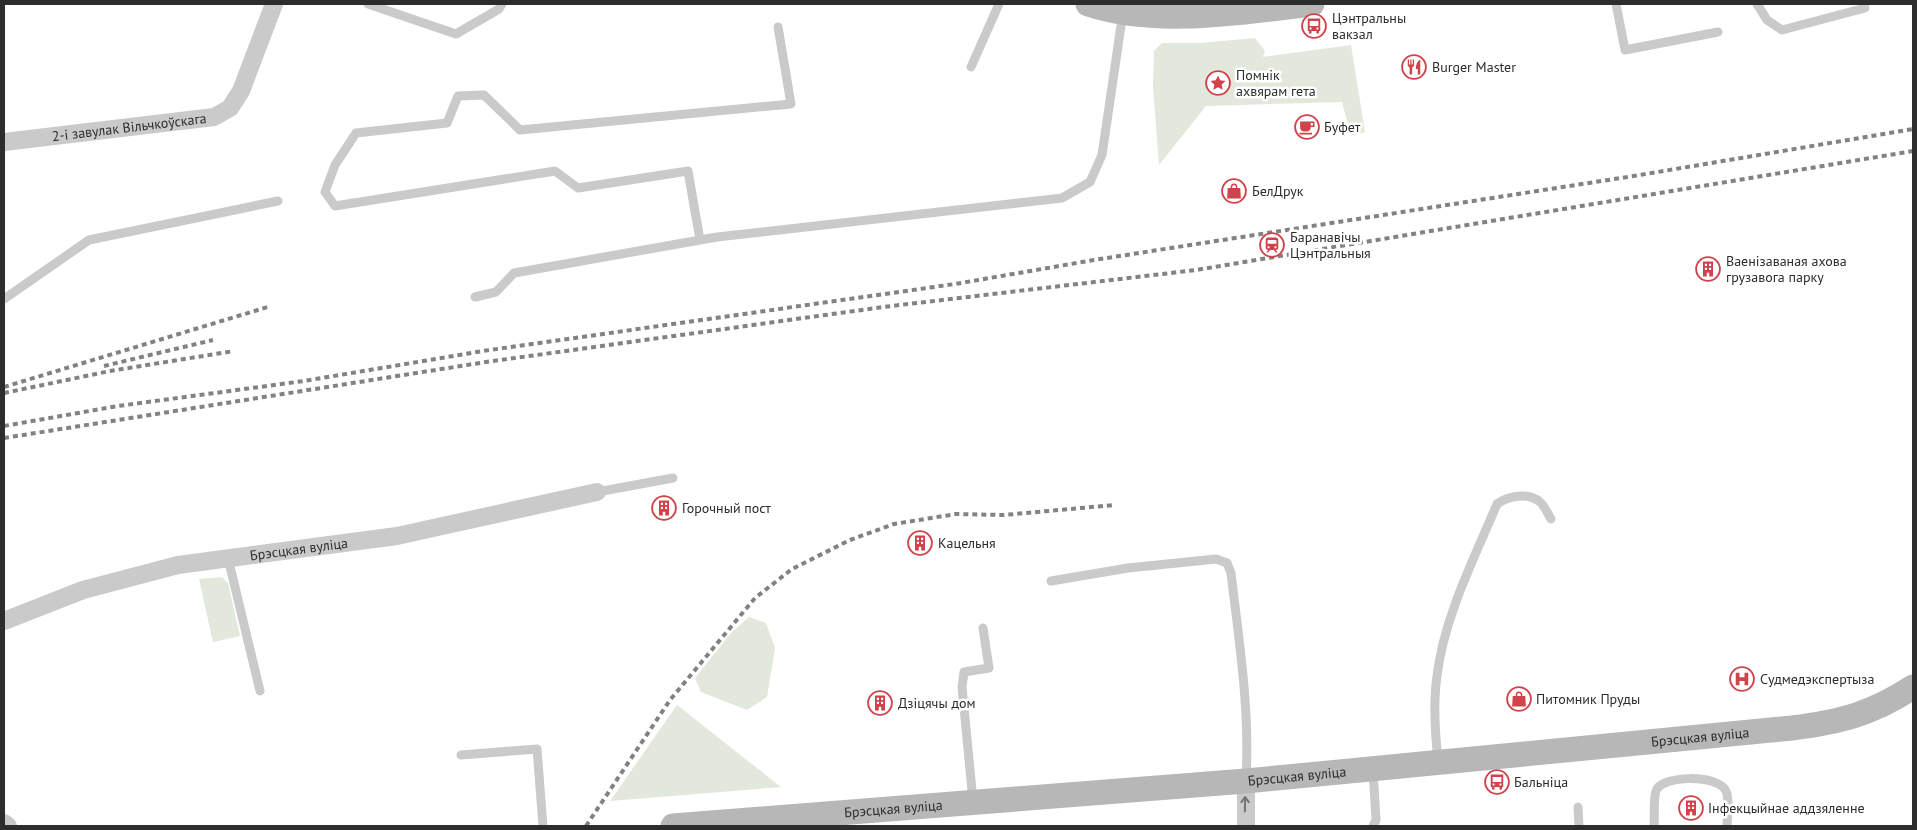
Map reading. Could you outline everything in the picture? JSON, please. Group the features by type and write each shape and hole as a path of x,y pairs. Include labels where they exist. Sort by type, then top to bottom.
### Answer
{"main road":[{"path":"1088,4 1123,12 1217,15 1312,4"},
{"name":"Брэсцкая вуліца","path":"673,826 839,819 973,802 1246,781 1835,723 1870,711 1913,687"}],"street":[{"name":"2-і завулак Вільчкоўскага","path":"4,142 214,118 230,108 240,91 274,4"},
{"name":"Брэсцкая вуліца","path":"4,621 83,590 178,564 397,536 597,492"},
{"path":"1246,781 1246,826"},
{"path":"4,823 8,826"}],"lane":[{"path":"368,4 456,34 499,9 502,4"},
{"path":"971,66 999,4"},
{"path":"1616,4 1625,50 1718,32"},
{"path":"1757,4 1767,20 1782,30 1865,8"},
{"path":"475,297 496,292 514,273 700,240 1062,198 1090,182 1102,155 1123,12"},
{"path":"700,240 688,171 578,188 555,171 335,206 325,192 335,165 356,133 446,123 458,96 484,95 520,130 791,104 778,27"},
{"path":"4,299 89,240 278,202"},
{"path":"597,492 673,478"},
{"path":"1438,762 1436,736 1437,676 1446,633 1497,504 1506,498 1527,496 1540,501 1551,519"},
{"path":"228,558 260,691"},
{"path":"1051,581 1128,568 1216,559 1226,563 1231,573 1246,698 1248,729 1246,781"},
{"path":"973,802 962,687 964,672 989,668 984,628"},
{"path":"461,755 537,749 543,826"},
{"path":"1373,769 1376,820 1373,826"},
{"path":"1654,826 1656,790 1661,784 1680,780 1708,778 1720,783 1727,792 1727,826"},
{"path":"1578,807 1579,826"}],"shaded area":[{"path":"1255,38 1265,51 1263,57 1351,45 1365,132 1351,136 1342,102 1206,106 1159,165 1153,87 1154,51 1162,43 1201,43"},
{"path":"222,577 228,583 240,636 213,642 199,579"},
{"path":"749,617 766,623 775,648 767,697 747,710 701,692 695,678 731,633"},
{"path":"677,705 781,787 610,801"}],"railway":[{"path":"4,426 118,406 304,381 483,351 955,284 1094,260 1640,175 1913,129"},
{"path":"4,438 486,362 883,307 1196,270 1913,151"},
{"path":"4,387 271,306"},
{"path":"104,366 213,340"},
{"path":"4,393 110,371 234,351"},
{"path":"586,826 670,700 755,598 792,569 850,540 894,524 956,514 1004,515 1114,505"}],"place":[{"name":"Цэнтральны вакзал","path":"1314,26"},
{"name":"Burger Master","path":"1414,67"},
{"name":"Помнік ахвярам гета","path":"1218,83"},
{"name":"Буфет","path":"1307,127"},
{"name":"БелДрук","path":"1234,191"},
{"name":"Баранавічы Цэнтральныя","path":"1272,245"},
{"name":"Ваенізаваная ахова грузавога парку","path":"1708,269"},
{"name":"Горочный пост","path":"664,508"},
{"name":"Кацельня","path":"920,543"},
{"name":"Судмедэкспертыза","path":"1742,679"},
{"name":"Питомник Пруды","path":"1519,699"},
{"name":"Дзіцячы дом","path":"880,703"},
{"name":"Бальніца","path":"1497,782"},
{"name":"Інфекцыйнае аддзяленне","path":"1691,808"}]}
